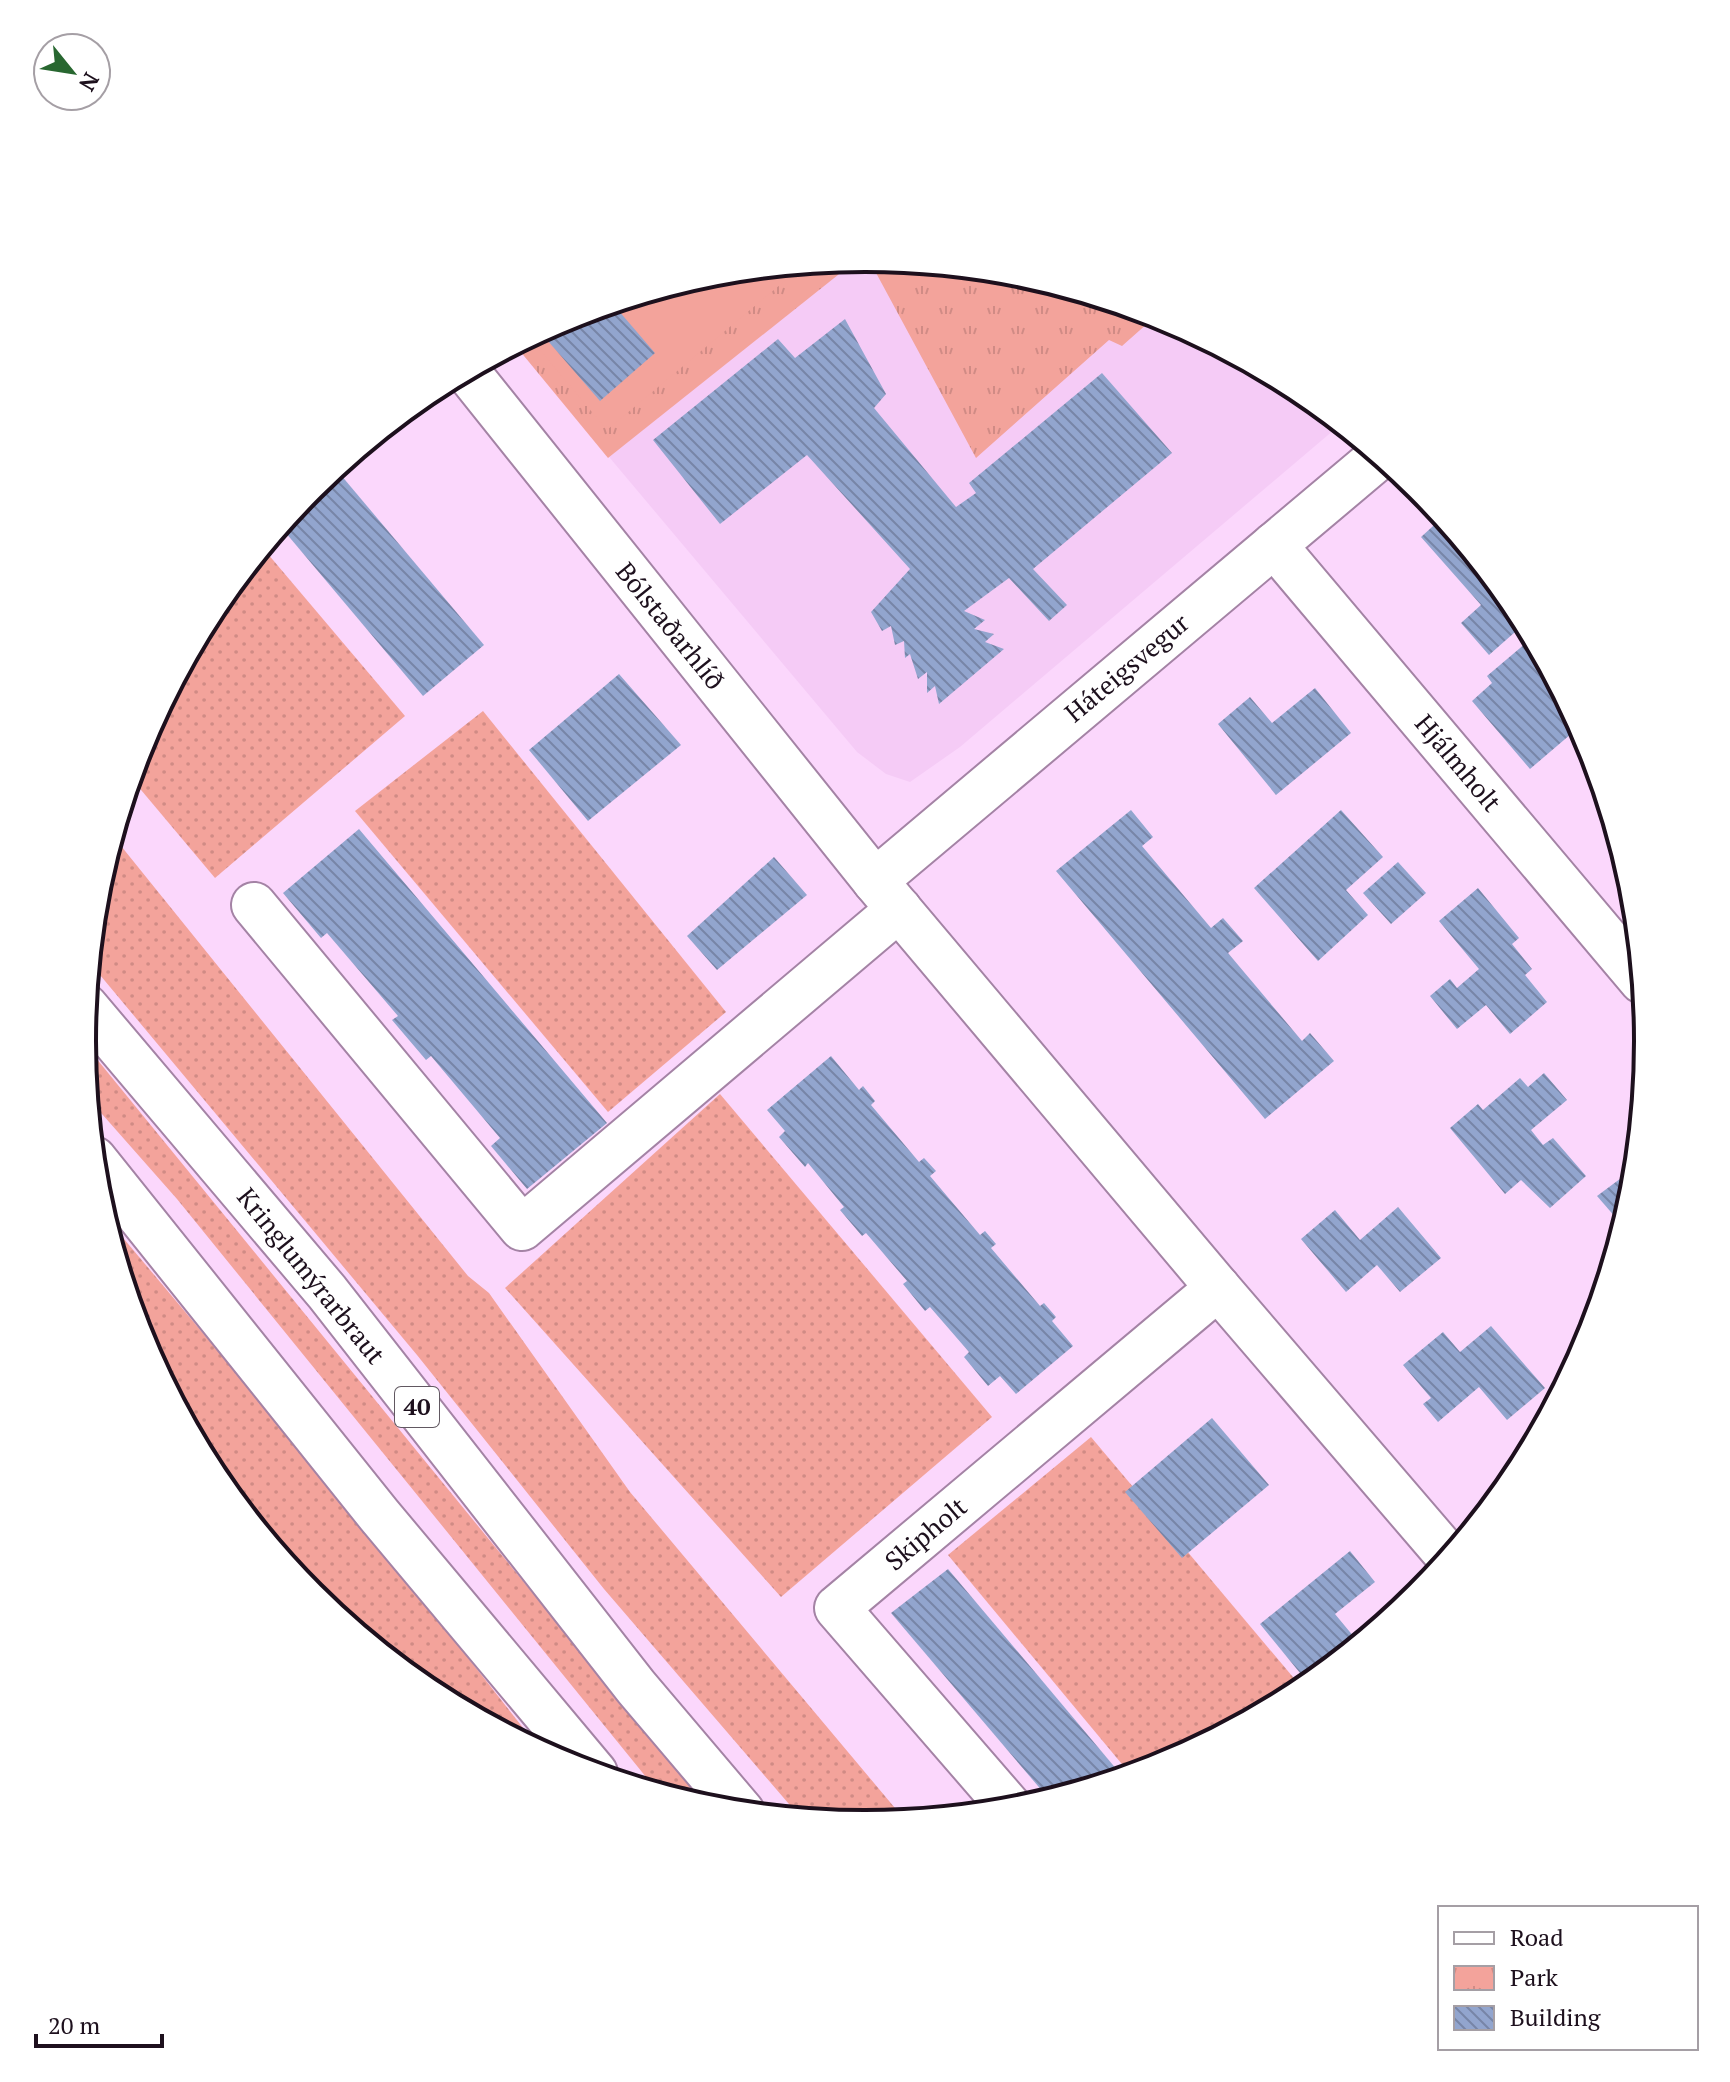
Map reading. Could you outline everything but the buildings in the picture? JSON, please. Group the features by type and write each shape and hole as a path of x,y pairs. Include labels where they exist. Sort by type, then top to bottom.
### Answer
{"street":[{"name":"Bólstaðarhlíð","path":"474,380 887,895"},
{"name":"Háteigsvegur","path":"254,905 522,1228 1274,545 1372,463"},
{"name":"Hjálmholt","path":"1274,545 1630,966"},
{"path":"887,895 1442,1549"},
{"name":"Kringlumýrarbraut","path":"97,1020 327,1292 636,1687 730,1797"},
{"path":"109,1178 379,1515 579,1754"},
{"name":"Skipholt","path":"1001,1797 837,1608 1218,1288"}],"shaded area":[{"path":"815,274 915,274 1015,287 1112,313 1205,351 1250,375 1333,431 960,747 910,782 886,774 857,752 522,353 618,313 715,287"}],"green space":[{"path":"876,272 965,279 1015,287 1064,298 1145,326 1122,346 1109,340 976,458"},
{"path":"840,273 608,458 522,353 618,313 666,298 765,279"},
{"path":"790,276 607,430 537,346 618,313 666,298 715,287"},
{"path":"269,556 405,716 215,878 139,788 175,701 199,656"},
{"path":"483,711 726,1012 608,1112 355,811"},
{"path":"121,846 468,1276 489,1293 630,1492 896,1809 790,1806 604,1589 417,1355 100,975 111,891"},
{"path":"97,1059 698,1791 647,1778 177,1199 100,1112"},
{"path":"720,1094 992,1417 781,1597 505,1288"},
{"path":"121,1235 360,1520 526,1731 438,1680 358,1619 321,1585 255,1509 199,1425 175,1381 137,1288"},
{"path":"1091,1437 1294,1678 1205,1731 1123,1765 948,1555"}]}
